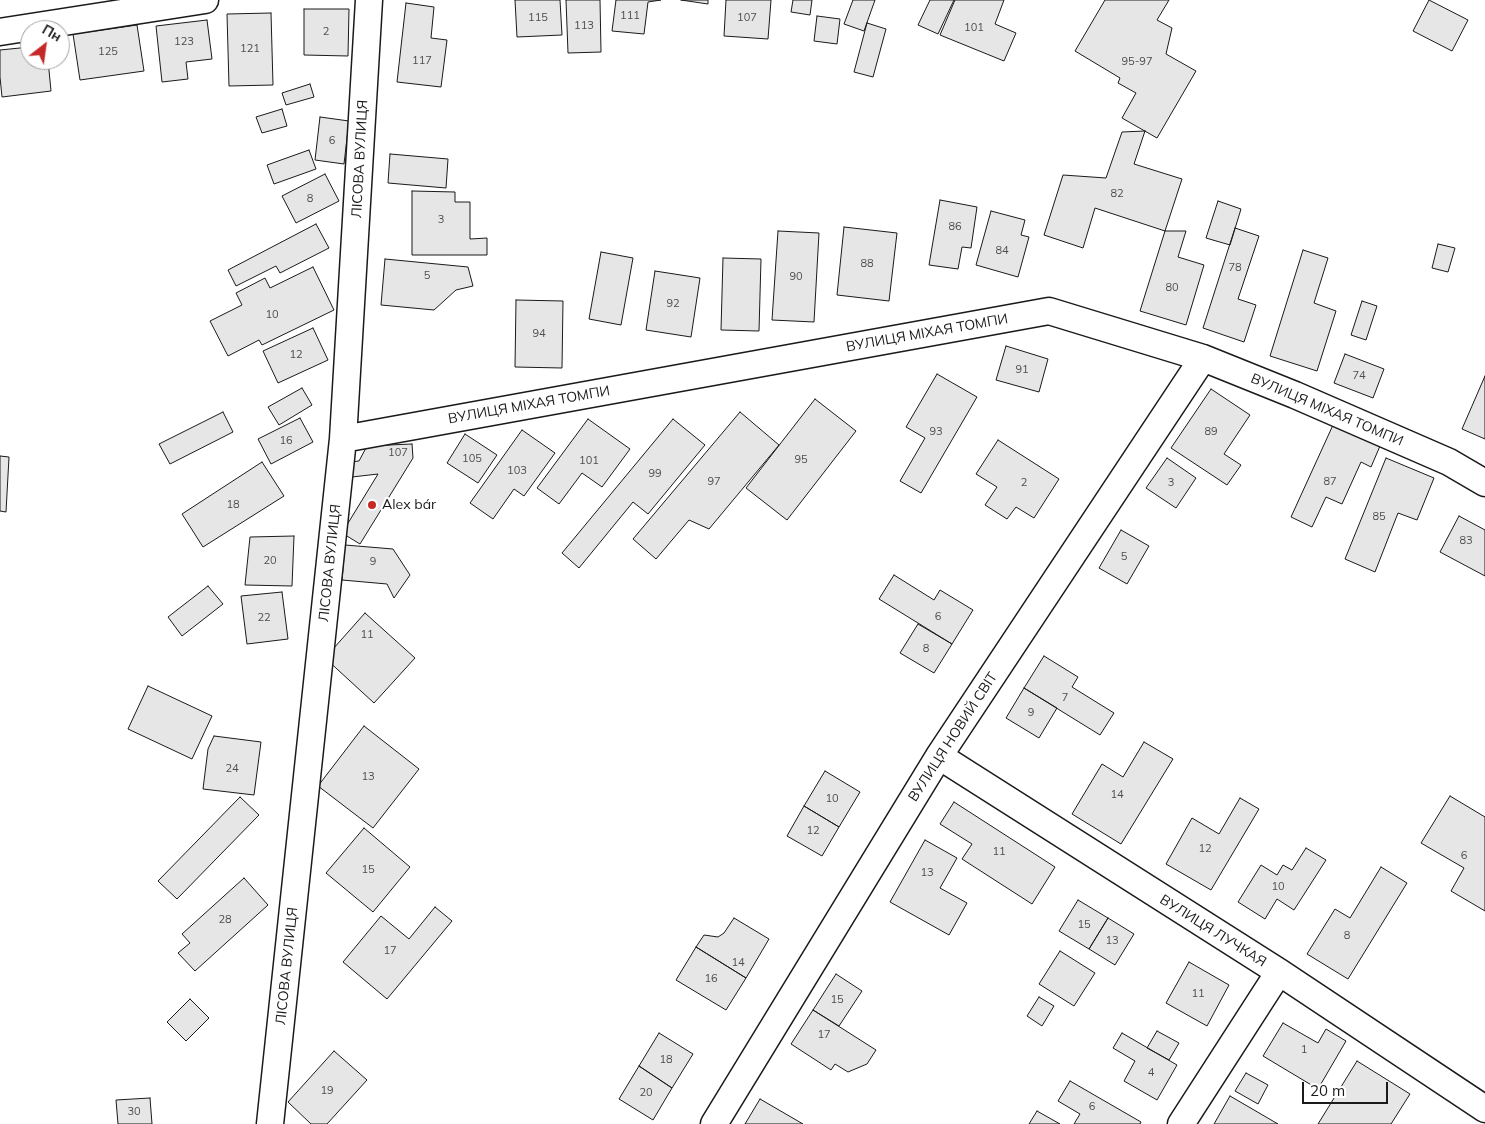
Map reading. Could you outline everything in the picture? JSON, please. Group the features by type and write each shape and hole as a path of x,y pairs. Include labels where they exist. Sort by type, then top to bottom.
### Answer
{"street":[{"path":"0,32 205,0"},
{"name":"ЛІСОВА ВУЛИЦЯ","path":"270,1124 343,439 369,0"},
{"name":"ВУЛИЦЯ МІХАЯ ТОМПИ","path":"343,439 1049,310 1203,358 1295,395 1431,454 1485,482"},
{"name":"ВУЛИЦЯ НОВИЙ СВІТ","path":"714,1124 939,756 1203,358"},
{"name":"ВУЛИЦЯ ЛУЧКАЯ","path":"939,756 1279,972 1485,1109"},
{"path":"1181,1124 1279,972"}],"building":[{"path":"515,0 560,0 562,35 517,37"},
{"path":"566,0 600,0 601,52 568,53"},
{"path":"616,0 661,0 648,2 644,34 612,31"},
{"path":"681,0 708,0 708,4"},
{"path":"726,0 771,0 768,39 724,36"},
{"path":"793,0 812,0 810,15 791,12"},
{"path":"853,0 875,0 864,31 844,24"},
{"path":"930,0 954,0 938,34 918,25"},
{"path":"955,0 1004,0 995,24 1016,33 1004,61 940,35"},
{"path":"1105,0 1169,0 1157,20 1172,28 1166,54 1196,71 1157,138 1122,118 1136,93 1118,83 1120,78 1075,51"},
{"path":"1429,0 1468,20 1452,51 1413,31"},
{"path":"406,3 434,7 431,38 447,40 441,87 397,82"},
{"path":"304,9 349,9 348,56 304,55"},
{"path":"271,13 273,85 229,86 227,14"},
{"path":"817,16 840,19 837,44 814,41"},
{"path":"207,20 212,59 186,62 188,79 162,82 156,26"},
{"path":"867,23 886,29 873,77 854,72"},
{"path":"137,25 144,71 80,80 73,34"},
{"path":"20,48 20,70 49,70 51,91 2,97 0,50"},
{"path":"310,84 314,97 286,105 282,93"},
{"path":"282,109 287,126 262,133 256,117"},
{"path":"320,117 349,121 344,164 315,160"},
{"path":"1145,131 1134,164 1182,179 1165,231 1095,208 1083,248 1044,235 1063,175 1106,178 1122,132"},
{"path":"309,150 316,169 274,184 267,165"},
{"path":"390,154 448,159 446,188 388,183"},
{"path":"325,174 339,201 296,223 282,196"},
{"path":"412,191 455,192 455,202 470,202 470,239 487,238 487,255 412,255"},
{"path":"940,200 977,207 971,248 962,247 958,269 929,265"},
{"path":"1218,201 1241,209 1230,245 1206,238"},
{"path":"991,211 1025,220 1021,235 1029,237 1018,277 976,265"},
{"path":"316,224 329,248 280,273 276,266 236,286 228,270"},
{"path":"844,227 897,233 889,301 837,295"},
{"path":"1235,228 1259,236 1238,299 1256,305 1244,342 1203,328"},
{"path":"778,231 819,233 814,322 772,320"},
{"path":"1165,231 1186,231 1178,257 1204,265 1186,325 1140,311"},
{"path":"1438,244 1455,248 1448,272 1432,268"},
{"path":"1303,250 1328,258 1314,303 1336,311 1317,371 1270,356"},
{"path":"601,252 633,258 621,325 589,319"},
{"path":"723,258 761,259 759,331 721,330"},
{"path":"385,259 468,267 473,286 456,290 434,310 381,305"},
{"path":"313,267 334,310 262,345 259,340 228,356 210,321 242,305 236,293 265,278 270,288"},
{"path":"655,271 700,278 691,337 646,330"},
{"path":"516,300 563,301 562,368 515,367"},
{"path":"1362,301 1377,306 1366,340 1351,335"},
{"path":"313,328 328,360 278,383 263,351"},
{"path":"1006,346 1048,359 1039,392 996,380"},
{"path":"1345,354 1384,369 1373,398 1334,383"},
{"path":"937,374 977,397 921,493 900,481 925,438 906,427"},
{"path":"1485,376 1485,439 1462,429"},
{"path":"302,388 312,405 279,425 268,407"},
{"path":"1211,389 1250,415 1224,454 1241,465 1227,485 1171,448"},
{"path":"815,399 856,431 787,520 746,488"},
{"path":"223,412 233,432 170,464 159,444"},
{"path":"740,412 779,445 709,529 689,520 656,559 633,539"},
{"path":"300,418 313,442 271,464 258,439"},
{"path":"588,419 630,449 602,487 582,473 559,504 537,488"},
{"path":"673,419 705,445 648,514 633,502 579,568 562,553"},
{"path":"1333,425 1380,446 1371,467 1361,462 1342,504 1326,497 1312,527 1291,517"},
{"path":"522,430 555,453 524,496 514,489 493,519 470,503"},
{"path":"465,434 497,455 478,483 447,463"},
{"path":"998,440 1059,479 1034,518 1016,507 1007,519 985,505 997,487 976,474"},
{"name":"Alex bár","path":"412,444 413,458 360,544 342,533 378,474 352,477 350,462 359,461 367,446"},
{"path":"0,456 9,457 6,512 0,511"},
{"path":"1167,458 1196,478 1176,508 1146,488"},
{"path":"1386,458 1434,478 1417,520 1398,513 1375,572 1345,559"},
{"path":"262,462 284,496 203,547 182,514"},
{"path":"1459,516 1485,530 1485,576 1440,552"},
{"path":"1121,530 1149,546 1127,584 1099,568"},
{"path":"294,536 292,586 245,585 250,537"},
{"path":"345,545 393,549 410,575 394,598 387,584 342,580"},
{"path":"894,575 934,600 940,590 973,610 952,644 879,599"},
{"path":"208,586 223,604 182,636 168,617"},
{"path":"282,592 288,639 247,644 241,596"},
{"path":"365,613 415,658 374,703 325,658"},
{"path":"918,624 952,644 934,673 900,653"},
{"path":"1044,656 1078,677 1072,687 1114,713 1100,735 1024,688"},
{"path":"148,686 212,716 192,759 128,729"},
{"path":"1024,688 1057,708 1039,738 1006,718"},
{"path":"364,726 419,769 373,828 318,786"},
{"path":"214,736 261,742 254,795 203,789 208,749"},
{"path":"1144,742 1173,759 1121,844 1072,814 1102,764 1123,777"},
{"path":"825,771 860,792 839,827 804,806"},
{"path":"1450,796 1485,817 1485,911 1451,891 1464,868 1421,843"},
{"path":"240,797 259,815 177,899 158,881"},
{"path":"1240,798 1259,809 1211,890 1166,864 1192,818 1219,834"},
{"path":"954,802 1055,867 1032,904 962,859 972,844 940,824"},
{"path":"804,806 839,827 822,856 787,836"},
{"path":"364,828 410,867 373,912 326,873"},
{"path":"925,840 957,858 940,888 967,903 949,935 890,902"},
{"path":"1306,848 1326,860 1294,910 1277,899 1265,919 1238,902 1261,865 1277,875 1283,865 1292,870"},
{"path":"1381,867 1407,883 1348,979 1307,954 1335,909 1350,918"},
{"path":"244,878 268,905 195,971 178,953 190,943 182,934"},
{"path":"1078,900 1108,918 1089,949 1059,931"},
{"path":"435,907 452,921 387,999 343,962 381,916 409,939"},
{"path":"734,918 769,939 746,978 696,947 704,935 718,937 724,933"},
{"path":"1108,918 1134,934 1115,965 1089,949"},
{"path":"696,947 746,978 726,1010 676,980"},
{"path":"1060,951 1095,973 1074,1006 1039,984"},
{"path":"1189,962 1229,985 1207,1026 1166,1003"},
{"path":"836,974 862,991 839,1026 813,1010"},
{"path":"1039,997 1054,1006 1042,1026 1027,1016"},
{"path":"190,999 209,1018 186,1041 167,1022"},
{"path":"813,1010 876,1050 867,1064 848,1072 835,1064 831,1070 791,1044"},
{"path":"1283,1023 1318,1043 1326,1029 1346,1041 1318,1089 1263,1056"},
{"path":"1157,1031 1179,1043 1169,1060 1147,1048"},
{"path":"659,1033 693,1054 672,1088 639,1066"},
{"path":"1122,1033 1177,1065 1157,1100 1124,1081 1135,1061 1113,1048"},
{"path":"334,1051 367,1080 327,1124 311,1124 288,1102"},
{"path":"1357,1061 1410,1094 1391,1124 1318,1124"},
{"path":"639,1066 672,1088 653,1120 619,1099"},
{"path":"1246,1073 1268,1085 1258,1104 1235,1091"},
{"path":"1070,1081 1141,1122 1140,1124 1074,1124 1080,1114 1058,1101"},
{"path":"1230,1096 1278,1124 1214,1124"},
{"path":"150,1098 152,1124 118,1124 116,1100"},
{"path":"760,1099 803,1124 745,1124"},
{"path":"1037,1111 1060,1124 1029,1124"}],"place":[{"name":"Alex bár","path":"372,505"}]}
